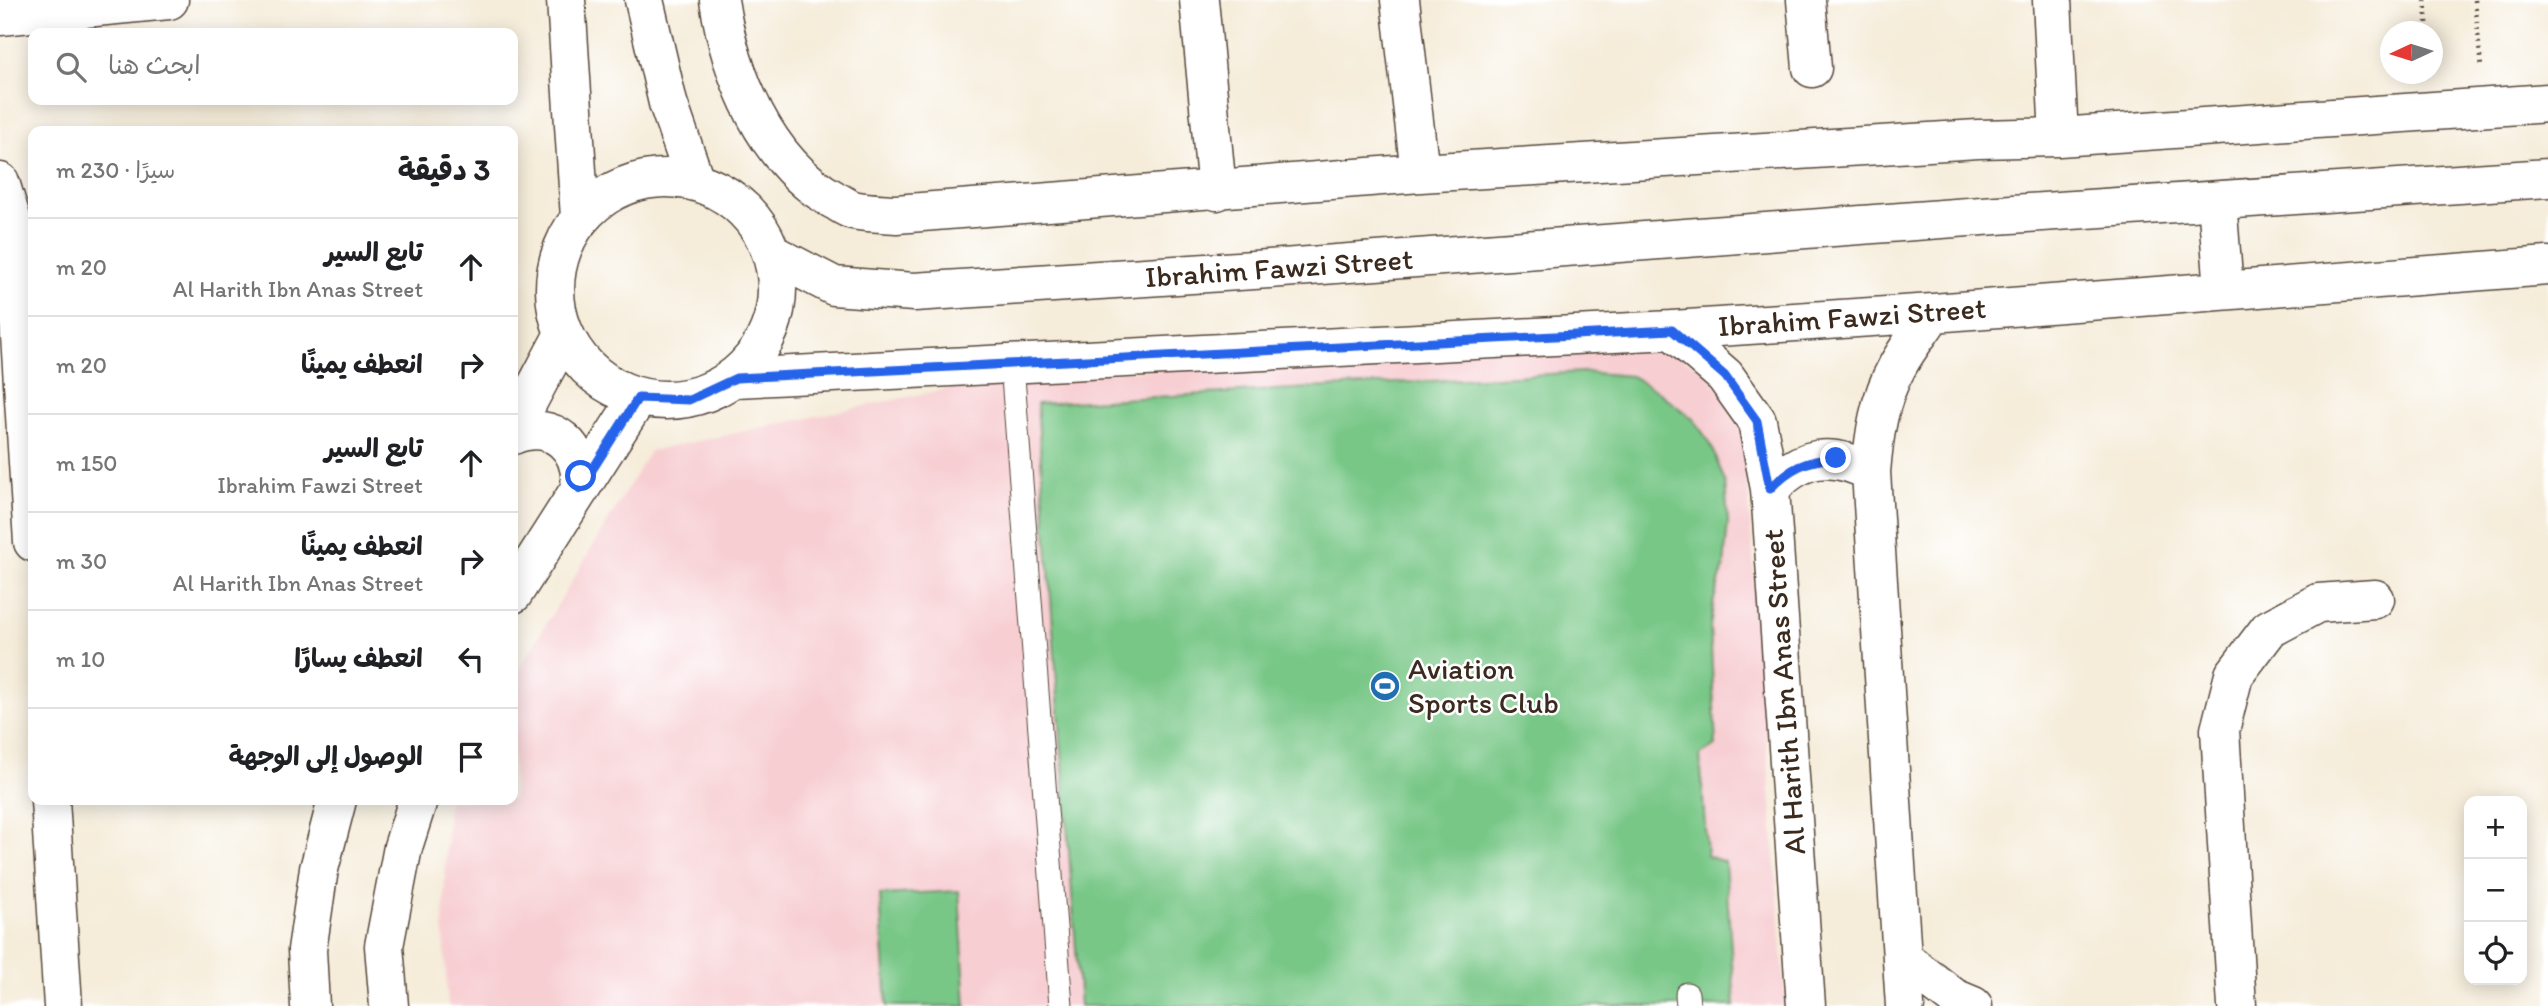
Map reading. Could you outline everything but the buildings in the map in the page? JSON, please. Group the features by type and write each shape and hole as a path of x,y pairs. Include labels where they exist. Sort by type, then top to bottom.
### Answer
{"street":[{"path":"0,16 169,0"},
{"path":"566,0 580,218"},
{"path":"644,0 668,103 695,181"},
{"path":"719,0 724,33 734,65 757,117 782,155 812,188 851,209 896,214 1217,191 1420,173 1978,139 2059,137 2548,103"},
{"path":"1199,0 1217,191"},
{"path":"1400,0 1420,173"},
{"path":"1806,0 1812,68"},
{"path":"2052,0 2059,137"},
{"path":"664,177 695,181 728,196 755,222 772,254 778,299 764,343 736,378 689,400 638,398 607,385 582,363 564,334 555,294 561,254 580,218 604,197 632,183 664,177"},
{"name":"Ibrahim Fawzi Street","path":"772,254 834,286 914,292 2548,178"},
{"path":"0,182 13,224 28,462"},
{"path":"2217,201 2224,290"},
{"name":"Ibrahim Fawzi Street","path":"736,378 1672,330 2548,266"},
{"path":"1905,1006 1871,472 1880,407 1897,368 1933,313"},
{"name":"Al Harith Ibn Anas Street","path":"1672,330 1725,376 1757,421 1770,489 1806,1006"},
{"path":"518,422 564,334"},
{"path":"518,586 638,398"},
{"path":"518,431 538,430 552,433 565,441 579,463 580,489"},
{"path":"1770,489 1782,475 1817,459 1836,458 1871,472"},
{"path":"2236,1006 2221,730 2234,675 2269,629 2318,603 2375,599"},
{"path":"50,805 63,1006"},
{"path":"310,1006 307,950 319,869 336,805"},
{"path":"389,1006 384,946 403,847 416,805"},
{"path":"1902,958 1954,998 1973,1006"}],"lane":[{"path":"1012,364 1060,1006"}],"path":[{"path":"2425,0 2427,21"},
{"path":"2475,0 2482,74"}],"shaded area":[{"path":"1647,340 1705,370 1743,423 1786,1006 448,1006 443,924 448,805 518,805 518,671 650,451 993,379"}],"green space":[{"name":"Aviation Sports Club","path":"1583,372 1631,376 1659,392 1693,419 1710,443 1725,482 1728,522 1724,566 1714,599 1710,627 1716,746 1700,755 1707,856 1725,862 1735,1006 1080,1006 1037,404"},
{"path":"959,891 966,1006 887,1006 880,895"}],"place":[{"name":"Aviation Sports Club","path":"1385,686"}],"route":[{"path":"581,476 580,489 638,398 689,400 736,378 1672,330 1725,376 1757,421 1770,489 1782,475 1799,465 1817,459 1836,458"}]}
